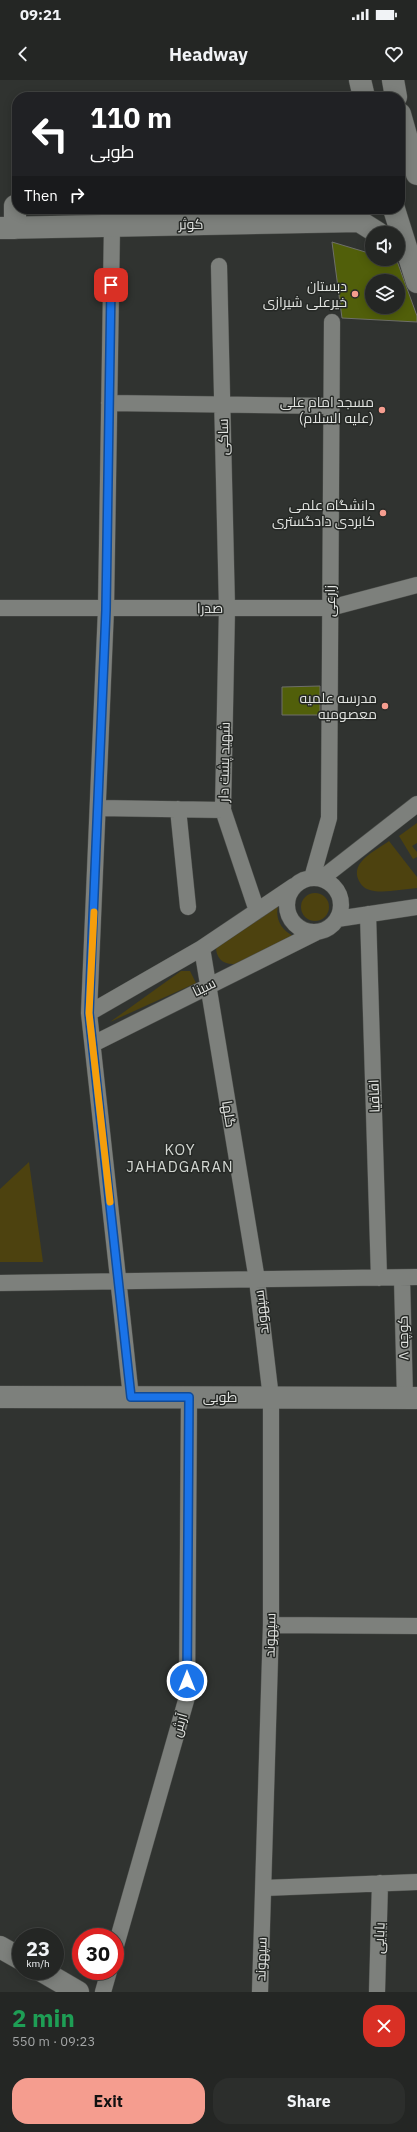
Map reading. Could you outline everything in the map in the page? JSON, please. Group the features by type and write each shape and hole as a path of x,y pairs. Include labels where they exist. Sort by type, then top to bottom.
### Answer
{"main road":[{"path":"360,80 363,92"},
{"path":"393,80 395,92"},
{"path":"405,132 417,174"},
{"path":"8,228 11,206"},
{"path":"395,214 398,226"},
{"name":"کوثر","path":"8,228 112,226 305,216 359,221 367,226"},
{"path":"405,254 417,282"},
{"name":"طوبی","path":"0,1397 411,1398"},
{"path":"0,1947 12,1954"},
{"path":"57,1980 78,1992"}],"street":[{"path":"112,226 106,610 99,808 89,1013 131,1397"},
{"name":"ساکی","path":"219,266 227,608"},
{"name":"زارعی","path":"317,878 329,818 332,322"},
{"path":"109,403 331,406"},
{"name":"صدرا","path":"0,608 106,610 330,608 417,585"},
{"name":"شهید پشت دار","path":"227,608 222,810 257,911"},
{"path":"317,878 417,804"},
{"path":"99,808 222,810"},
{"path":"178,809 188,907"},
{"path":"89,1013 202,948 302,880 317,878 330,883 336,890 340,900 340,910 337,919 329,928 317,932 306,932 296,926 289,918 286,907 288,896 294,886"},
{"path":"337,919 417,907"},
{"name":"اقاقیا","path":"368,914 379,1278"},
{"name":"سینا","path":"92,1044 317,932"},
{"name":"گلها","path":"202,948 257,1280"},
{"path":"0,1283 410,1277"},
{"name":"کوچه ۸","path":"410,1277 411,1398"},
{"name":"سپهوند","path":"257,1280 271,1398 271,1625 260,1992"},
{"name":"آرش","path":"121,1928 187,1697 189,1397"},
{"path":"271,1625 417,1626"},
{"path":"264,1888 417,1882"},
{"name":"بابایی","path":"377,1992 380,1883"},
{"path":"103,1992 106,1980"}],"shaded area":[{"path":"417,823 417,843 412,846 417,852 417,857 413,859 399,836"},
{"path":"389,841 417,877 417,888 390,891 371,891 363,887 360,883 357,874 361,862"},
{"path":"315,893 325,897 329,907 325,917 315,921 305,917 301,907 305,897"},
{"path":"279,903 277,913 279,922 288,933 293,936 235,964 227,963 221,960 217,954 216,947"},
{"path":"181,971 190,971 196,983 110,1022"},
{"path":"29,1162 43,1262 0,1262 0,1189"}],"building":[{"name":"دبستان خیرعلی شیرازی","path":"332,242 365,252 365,266 399,266 402,274 365,274 365,314 405,314 405,283 417,316 417,322 342,318"},
{"path":"320,686 320,715 282,715 282,687"}],"slow traffic":[{"path":"94,912 89,1013 110,1202"}],"place":[{"name":"دبستان خیرعلی شیرازی","path":"355,294"},
{"name":"مسجد امام علی (علیه السلام)","path":"382,410"},
{"name":"دانشگاه علمی کابردی دادگستری","path":"383,513"},
{"name":"مدرسه علمیه معصومیه","path":"385,706"}],"district":[{"name":"KOY JAHADGARAN","path":"180,1158"}],"route":[{"path":"111,285 106,610 99,808 89,1013 131,1397 189,1397 187,1681"}]}
